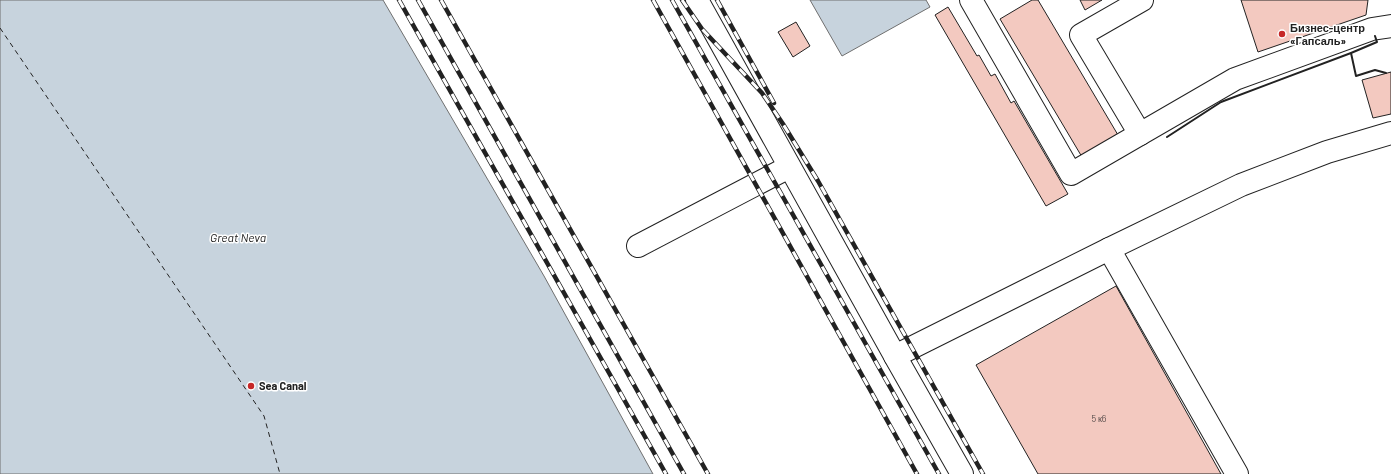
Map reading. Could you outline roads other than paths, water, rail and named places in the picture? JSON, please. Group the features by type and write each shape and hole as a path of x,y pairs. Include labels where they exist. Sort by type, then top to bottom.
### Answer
{"lane":[{"path":"697,0 962,474"},
{"path":"971,0 1071,174 1235,79 1372,28 1391,26"},
{"path":"1140,134 1081,35 1142,0"},
{"path":"895,356 1241,185 1327,152 1391,133"},
{"path":"638,246 789,167"},
{"path":"1109,249 1237,474"}],"water":[{"name":"Great Neva","path":"0,0 383,0 544,276 653,474 0,474"},
{"path":"810,0 926,0 930,7 842,56"}],"railway":[{"path":"399,0 666,474"},
{"path":"418,0 684,474"},
{"path":"441,0 708,474"},
{"path":"653,0 917,474"},
{"path":"672,0 939,474"},
{"path":"682,0 702,29 762,93 783,124 818,181 983,474"},
{"path":"717,0 774,103"}],"place":[{"name":"Бизнес-центр «Гапсаль»","path":"1282,34"},
{"name":"Sea Canal","path":"251,386"}]}
